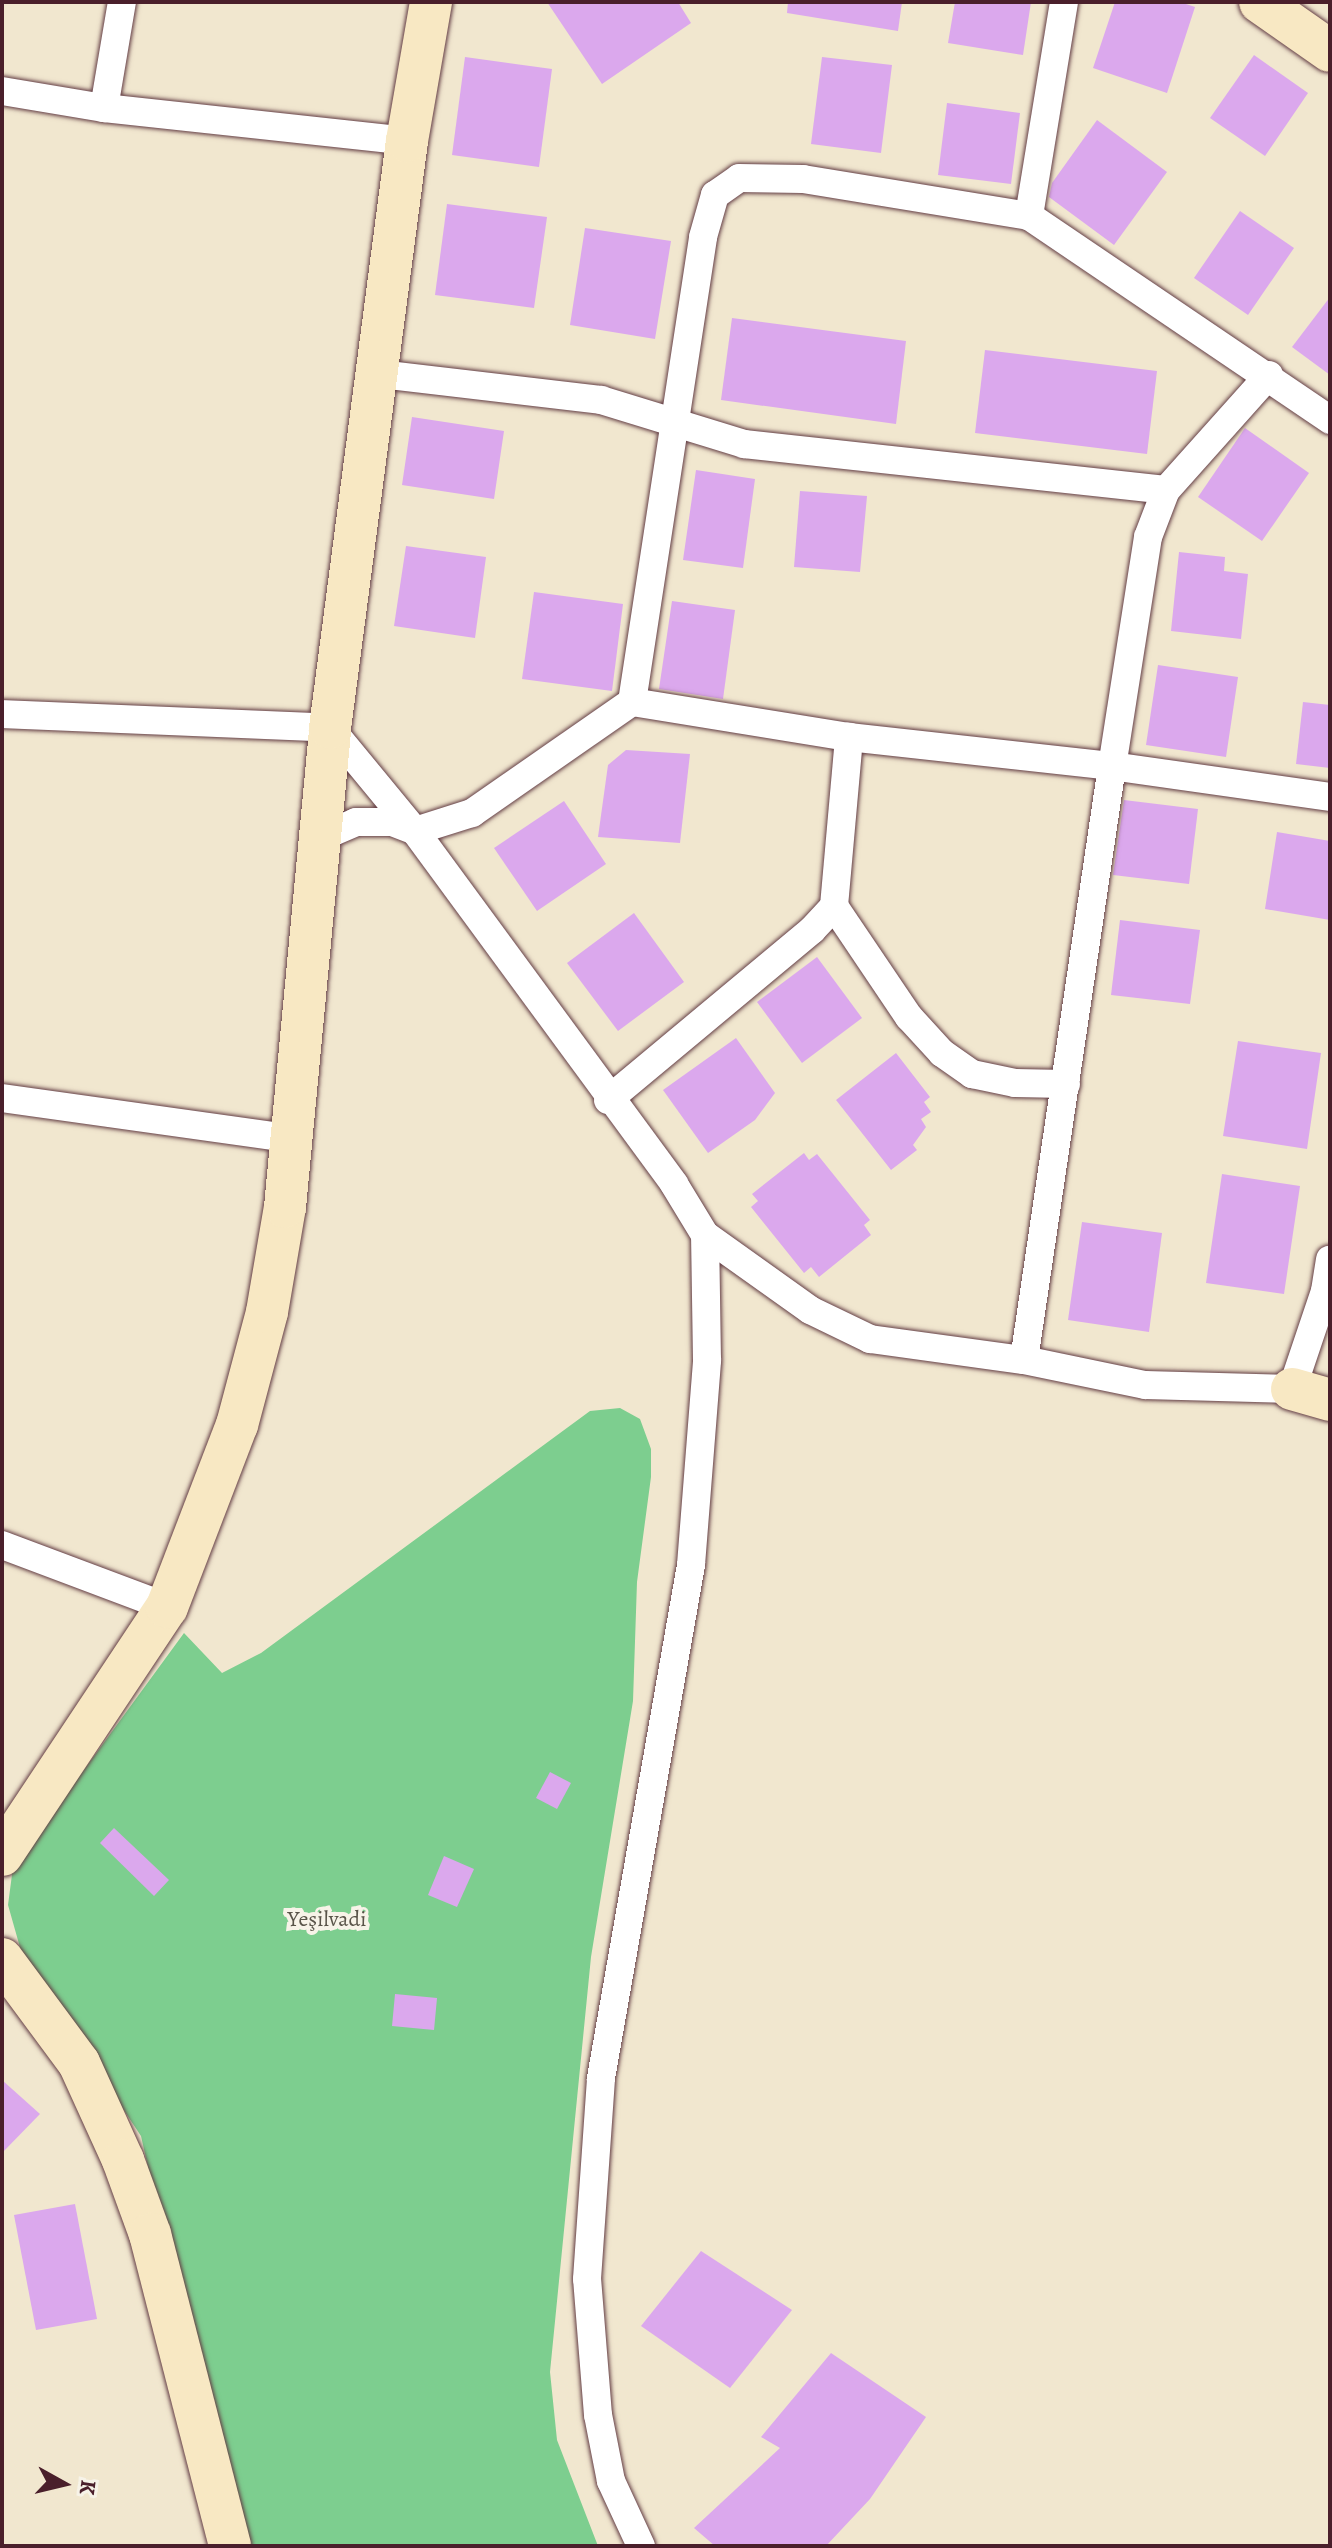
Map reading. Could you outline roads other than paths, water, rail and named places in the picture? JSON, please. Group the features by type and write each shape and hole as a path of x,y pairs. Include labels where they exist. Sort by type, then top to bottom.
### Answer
{"street":[{"path":"104,108 122,2"},
{"path":"2,1855 167,1607 241,1411 267,1312 292,1139 330,728 380,374 407,141 431,2"},
{"path":"1029,216 1064,2"},
{"path":"1260,2 1330,51"},
{"path":"2,91 104,108 407,141"},
{"path":"632,702 703,237 715,195 739,178 803,179 1029,216 1269,375 1330,420"},
{"path":"380,374 601,400 675,426 744,444 1166,490"},
{"path":"1024,1360 1148,537 1166,490 1269,375"},
{"path":"321,837 372,819 415,831 472,813 632,702 849,737 1112,766 1330,797"},
{"path":"2,714 330,728 415,831 608,1100 674,1184 705,1235 810,1310 870,1339 1024,1360 1145,1385 1311,1394 1330,1259"},
{"path":"849,737 834,906 909,1017 942,1053 972,1074 1015,1083 1066,1084"},
{"path":"608,1100 834,906"},
{"path":"2,1098 292,1139"},
{"path":"641,2546 611,2481 601,2428 587,2279 601,2078 691,1565 707,1360 705,1235"},
{"path":"2,1545 167,1607"},
{"path":"2,1959 79,2063 123,2160 150,2234 230,2546"}],"park label":[{"name":"Yeşilvadi","path":"327,1920"}]}
